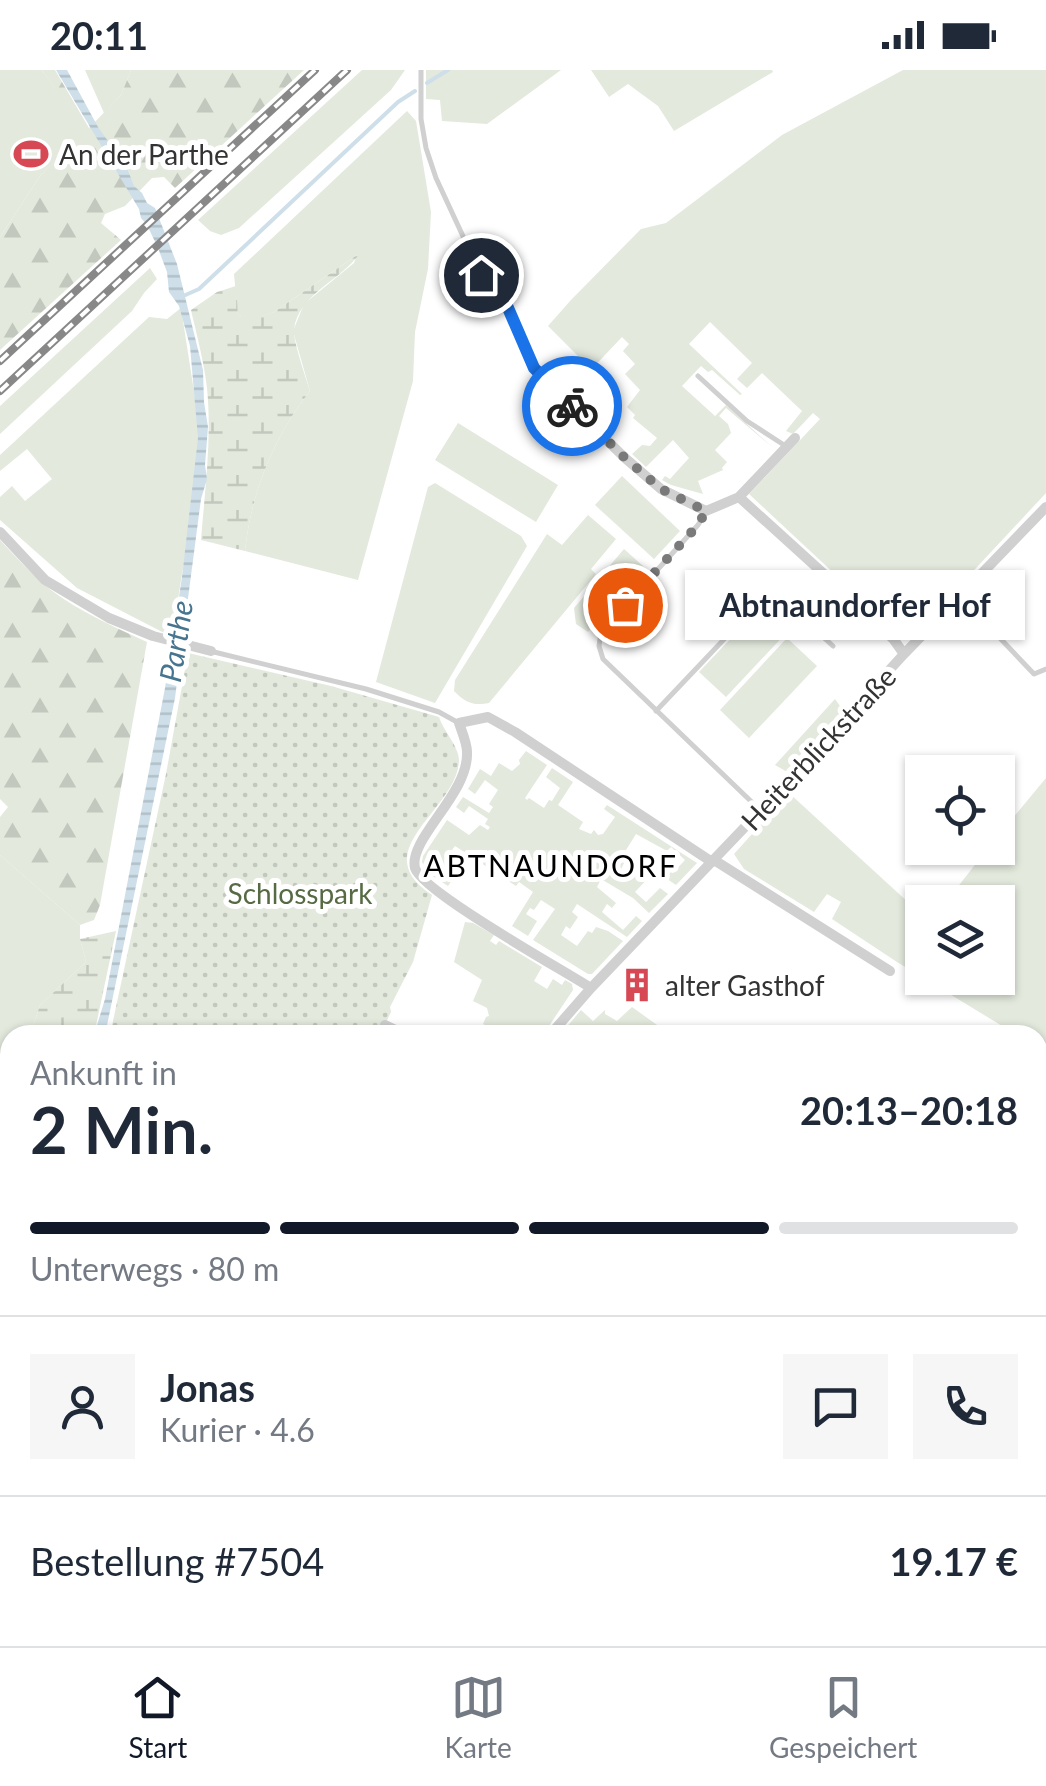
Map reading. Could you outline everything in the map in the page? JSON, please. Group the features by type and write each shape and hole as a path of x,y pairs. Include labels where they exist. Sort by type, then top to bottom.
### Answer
{"street":[{"path":"534,368 661,489 706,511 739,497 791,442"},
{"path":"739,497 857,604 904,654"},
{"name":"Heiterblickstraße","path":"559,1025 1046,507"},
{"path":"0,532 45,580 109,618 152,636 211,651"},
{"path":"591,988 447,898 424,882 415,868 417,849 461,784 468,750 459,722 488,717 515,732 890,971"}],"lane":[{"path":"421,70 421,119 436,178 481,275 505,301 534,368"},
{"path":"698,376 747,421 791,442"},
{"path":"706,511 698,525 601,632 599,646 603,660 761,811"},
{"path":"656,711 768,594 777,594 833,646"},
{"path":"960,596 1034,674 1046,670"},
{"path":"211,651 366,689 459,722"}],"green space":[{"name":"An der Parthe","path":"0,70 42,70 86,132 40,176 0,237"},
{"path":"42,70 55,70 89,128 121,95 131,70 304,70 175,188 164,177 152,178 125,206 105,214 101,223 121,240 0,350 0,237 40,176 85,132"},
{"path":"85,70 131,70 121,95 104,113"},
{"path":"362,70 405,70 391,90 239,228 221,235 198,220"},
{"path":"426,70 561,70 487,124 442,121 440,100 426,99"},
{"path":"591,70 773,72 674,131 658,106 628,84 609,97"},
{"path":"903,70 1046,70 1046,493 910,639 896,631 749,494 820,419 813,413 793,434 786,431 802,411 762,373 747,388 737,379 752,363 710,322 689,344 742,394 701,366 682,386 715,416 726,405 772,447 726,408 719,416 731,433 715,450 727,462 723,470 698,481 703,494 662,480 665,476 670,479 689,458 673,440 646,467 632,454 657,438 633,418 635,415 627,407 640,390 625,374 635,364 623,351 629,344 622,337 568,394 546,371 550,367 560,375 578,356 548,326 641,229 666,223 782,135"},
{"path":"407,111 416,121 431,212 428,269 415,332 413,381 358,580 245,551 266,466 310,391 293,331 304,304 354,263 357,255 274,312 255,319 238,315 234,274"},
{"path":"360,253 312,297 297,317 294,335 310,391 266,466 245,551 201,540 208,407 191,310 217,292 236,286 238,315 256,318 274,312"},
{"path":"150,268 157,279 132,311 0,434 0,406"},
{"path":"181,308 200,430 197,480 172,637 77,588 0,520 0,497 12,486 25,501 52,479 27,449 0,471 0,455 149,317 167,319"},
{"path":"458,423 558,485 536,522 435,460"},
{"path":"622,476 680,531 654,559 595,505"},
{"path":"435,483 521,536 527,546 435,703 376,682 428,487"},
{"path":"588,515 616,539 591,569 596,574 489,703 474,704 462,698 454,691 455,680 547,534 562,545"},
{"path":"0,540 62,598 147,642 100,905 94,920 80,925 0,855 0,817 8,807 0,799"},
{"path":"624,549 643,566 643,574 588,632 576,624 574,608"},
{"path":"764,615 778,616 787,622 789,630 726,697 699,672 735,634"},
{"path":"787,638 817,666 749,738 720,710"},
{"name":"Schlosspark","path":"188,653 331,686 439,717 459,760 445,796 410,846 407,862 413,878 432,895 413,962 385,1025 112,1025"},
{"path":"835,699 845,713 789,773 775,765"},
{"path":"526,751 547,765 527,800 544,808 552,801 560,788 546,777 552,768 573,782 558,805 583,822 579,829 603,834 615,817 604,809 607,805 697,863 676,885 641,861 647,852 660,862 657,867 662,873 667,868 673,873 685,860 671,847 667,851 636,834 621,858 625,861 621,869 632,876 638,866 651,875 635,892 646,902 660,888 668,894 649,913 601,879 597,887 616,903 612,908 607,904 602,912 623,930 636,916 642,921 627,937 577,904 572,912 578,917 561,935 577,946 596,927 623,941 592,974 533,940 555,909 541,900 526,914 537,921 528,936 512,926 533,892 519,882 516,886 455,846 444,861 458,871 448,886 428,873 422,862 447,820 469,835 480,825 488,830 488,819 469,806 464,813 456,807 463,797 489,813 493,807 489,804 498,790 485,780 475,794 468,789 480,769 491,776 499,763 512,771"},
{"path":"1046,778 1046,1025 1001,1025 951,995 1015,995 1015,885 959,885 975,865 1015,865 1015,815"},
{"path":"789,793 905,899 905,967 832,919 841,902 827,894 814,912 744,869 734,854"},
{"path":"0,855 80,925 86,962 40,1005 33,1025 0,1025"},
{"path":"465,922 473,923 494,935 490,941 496,945 499,941 542,967 534,981 547,989 553,979 562,985 565,980 573,990 550,1025 485,1025 487,1008 473,1001 482,980 454,962"},
{"path":"116,931 96,1025 33,1025 40,1005 86,962 80,939"},
{"path":"632,1007 657,1025 568,1025 581,1010 593,1021 605,1010 617,1021"}],"water":[{"name":"Parthe","path":"56,70 67,70 134,186 155,208 177,264 203,370 208,427 207,479 201,499 175,698 107,1025 97,1025 165,688 198,438 190,346 179,306 169,292 167,272 139,209"}],"waterway":[{"path":"427,83 448,70"},
{"path":"181,297 199,289 398,102 415,91"}],"railway":[{"path":"0,361 315,70"},
{"path":"0,391 347,70"}],"way so far":[{"path":"572,406 661,489 706,511 698,525 625,605"}],"place":[{"name":"An der Parthe","path":"31,154"},
{"name":"Abtnaundorfer Hof","path":"625,605"},
{"name":"alter Gasthof","path":"637,985"}],"district":[{"name":"ABTNAUNDORF","path":"551,865"}],"route":[{"path":"481,275 505,301 534,368 572,406"}]}
